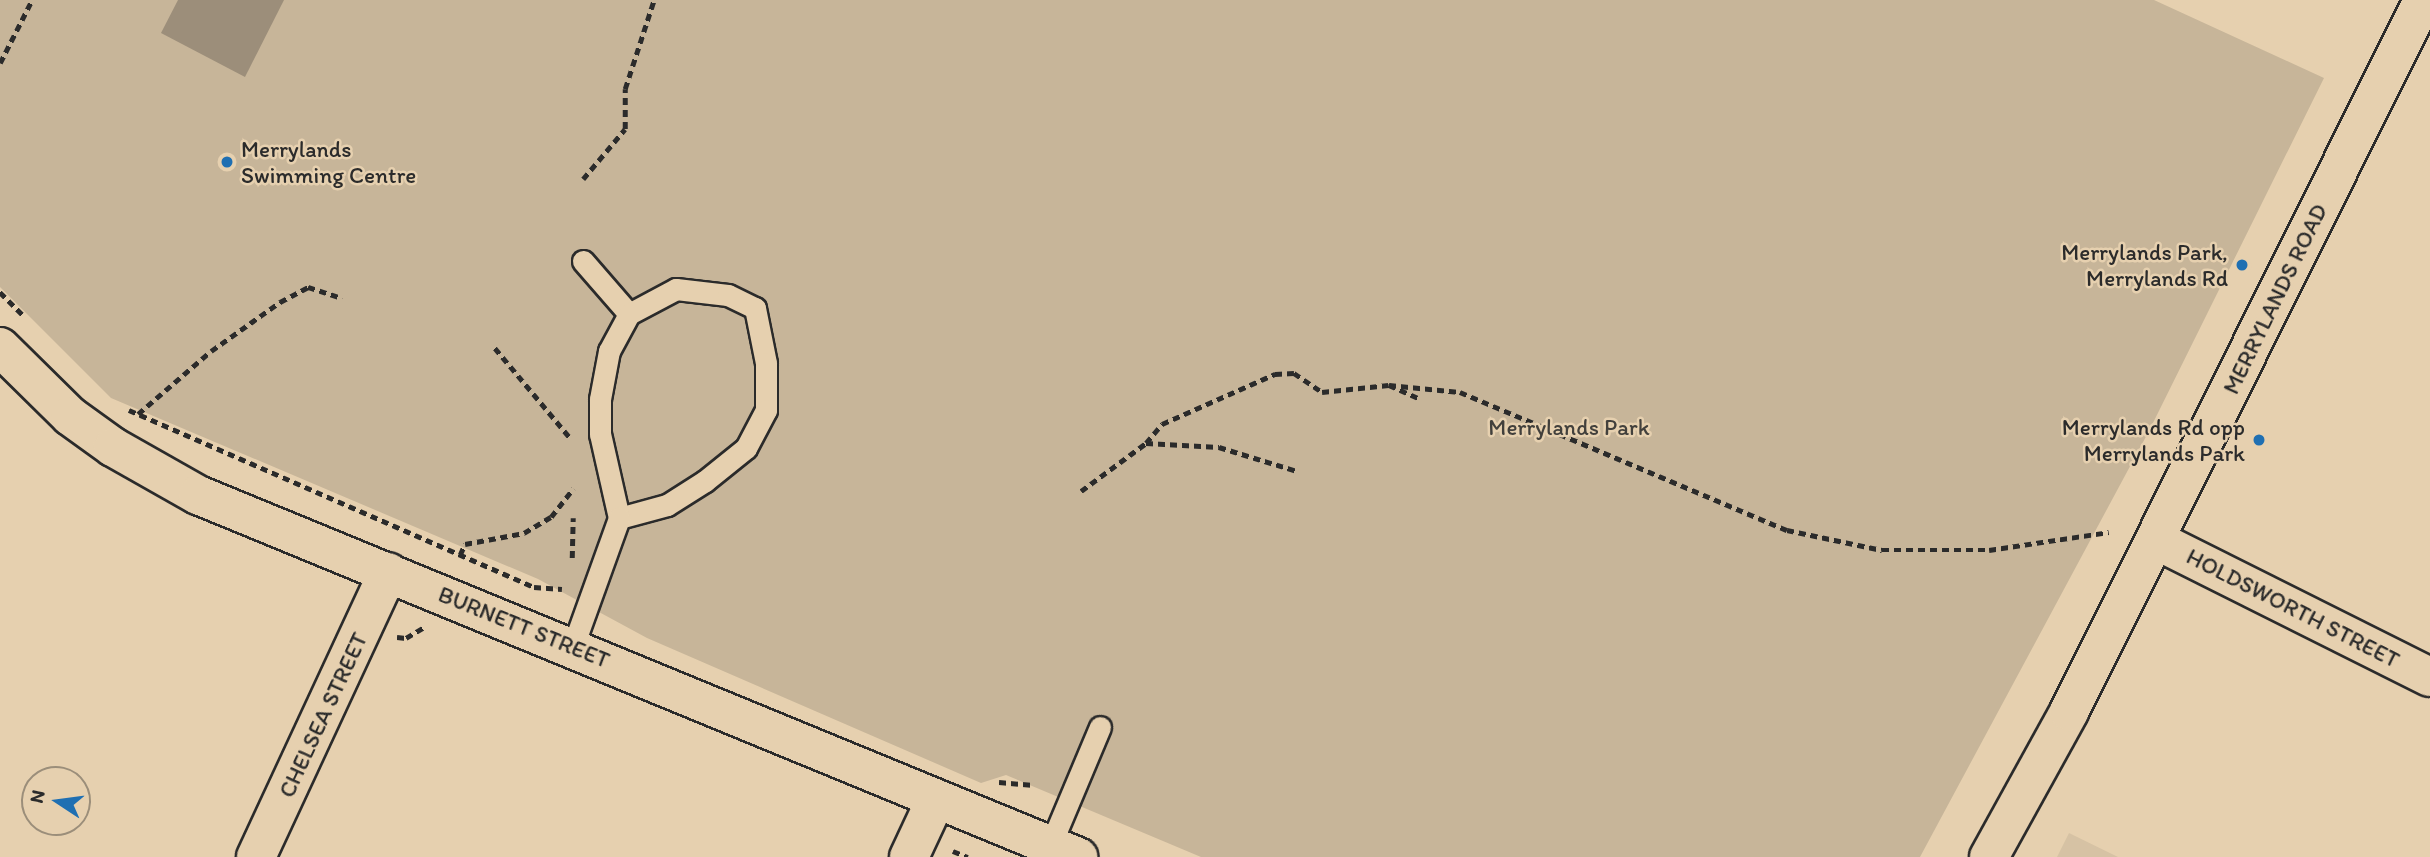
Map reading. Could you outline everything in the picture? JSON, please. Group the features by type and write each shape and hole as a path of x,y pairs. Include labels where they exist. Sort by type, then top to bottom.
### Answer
{"main road":[{"name":"MERRYLANDS ROAD","path":"1989,857 2050,748 2156,540 2423,0"},
{"name":"BURNETT STREET","path":"0,347 70,416 152,471 198,495 573,646 1064,851"},
{"name":"HOLDSWORTH STREET","path":"2156,540 2430,677"},
{"name":"CHELSEA STREET","path":"256,857 388,572"},
{"path":"909,857 936,799"}],"lane":[{"path":"583,261 629,314"},
{"path":"573,646 619,518 600,434 600,399 609,351 629,314 676,289 728,295 754,308 767,390 766,410 746,448 667,505 619,518"},
{"path":"1064,851 1100,727"}],"path":[{"path":"0,63 32,0"},
{"path":"583,179 625,129 625,89 654,0"},
{"path":"138,414 211,351 279,302 308,287 342,298"},
{"path":"0,292 28,320"},
{"path":"495,348 578,448"},
{"path":"1081,491 1146,443 1162,424 1275,374 1294,373 1322,392 1389,385 1460,392 1787,530 1882,550 1989,550 2109,532"},
{"path":"1389,385 1418,398"},
{"path":"120,406 534,587 562,590 566,583"},
{"path":"1146,443 1219,447 1297,471"},
{"path":"457,562 465,544 524,533 551,517 573,489"},
{"path":"572,564 573,518"},
{"path":"946,848 968,857"}],"shaded area":[{"path":"178,0 284,0 245,77 161,33"},
{"path":"2069,833 2118,857 2057,857"}],"green space":[{"name":"Merrylands Park","path":"0,0 2154,0 2324,78 2149,431 1920,857 1201,857 1006,775 981,783 647,638 538,579 111,398 0,287"}],"place":[{"name":"Merrylands Swimming Centre","path":"227,162"},
{"name":"Merrylands Park, Merrylands Rd","path":"2242,265"},
{"name":"Merrylands Rd opp Merrylands Park","path":"2259,440"}]}
